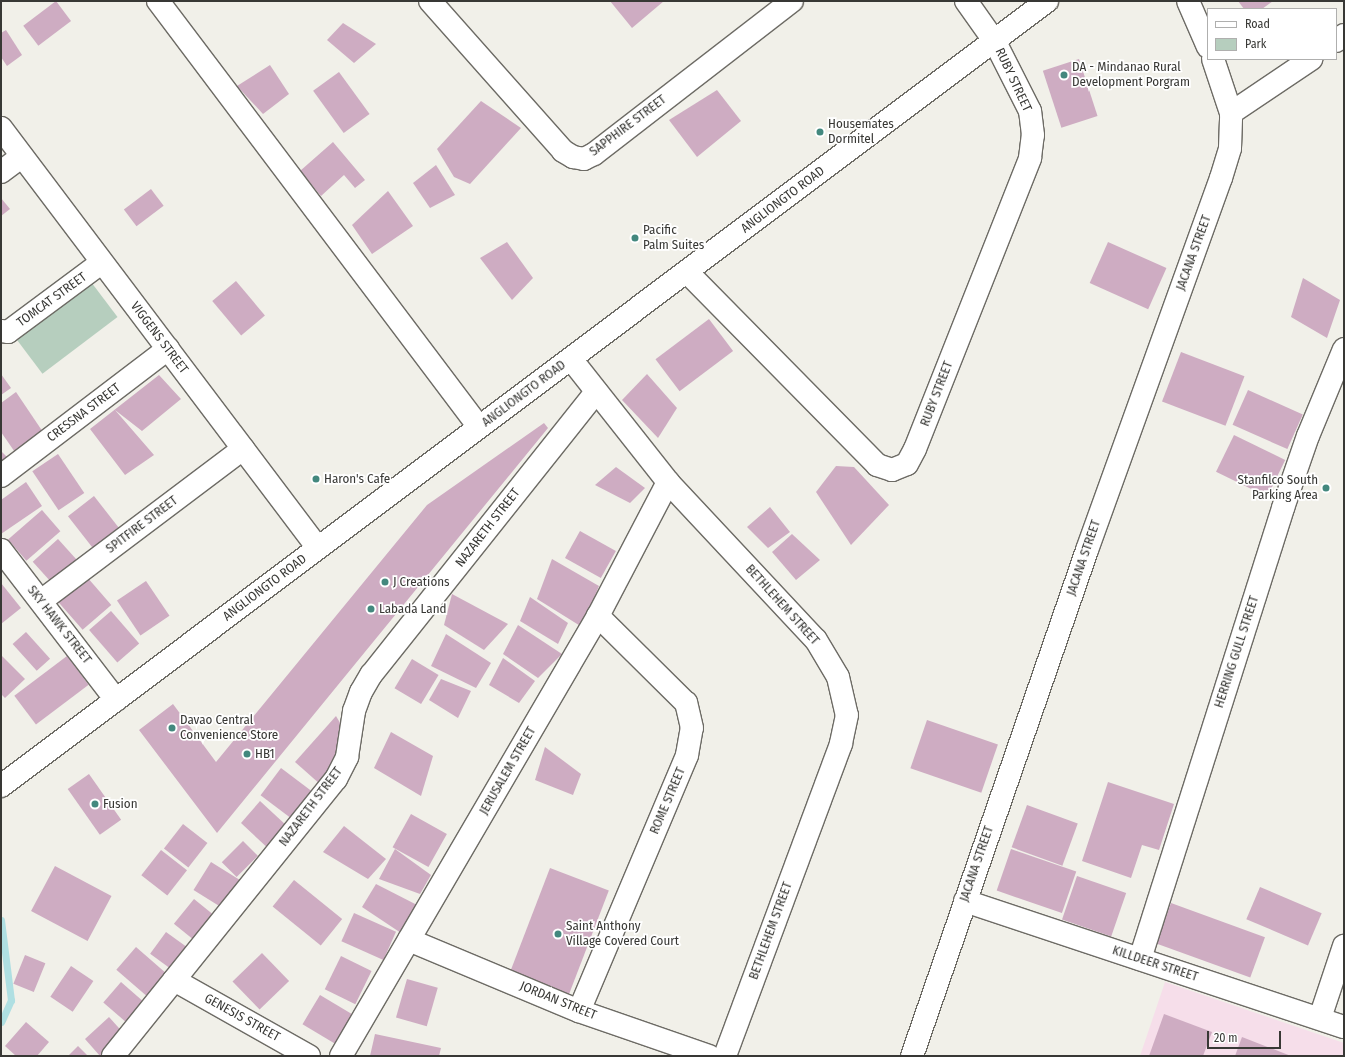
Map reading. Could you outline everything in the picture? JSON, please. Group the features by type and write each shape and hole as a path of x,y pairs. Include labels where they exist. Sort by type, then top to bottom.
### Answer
{"street":[{"path":"158,1 479,427"},
{"name":"SAPPHIRE STREET","path":"430,1 563,151 573,157 584,159 594,154 792,1"},
{"name":"RUBY STREET","path":"687,272 878,465 892,470 907,464 915,449 1030,158 1033,135 1030,111 995,42 966,1"},
{"name":"ANGLIONGTO ROAD","path":"1,786 570,358 995,42 1047,1"},
{"path":"1188,1 1207,45"},
{"name":"JACANA STREET","path":"912,1056 1087,550 1221,178 1230,148 1231,113 1213,60"},
{"path":"1231,113 1310,60"},
{"name":"VIGGENS STREET","path":"1,128 318,548"},
{"path":"1,172 22,156"},
{"name":"TOMCAT STREET","path":"1,331 8,332 102,263"},
{"name":"CRESSNA STREET","path":"1,476 168,349"},
{"name":"HERRING GULL STREET","path":"1140,959 1306,467 1344,349"},
{"name":"BETHLEHEM STREET","path":"570,358 668,482 816,640 838,678 848,715 841,744 725,1056"},
{"name":"NAZARETH STREET","path":"113,1056 336,779 347,757 354,711 361,692 371,675 596,392"},
{"name":"SPITFIRE STREET","path":"41,601 243,449"},
{"name":"JERUSALEM STREET","path":"341,1056 598,616 668,482"},
{"name":"SKY HAWK STREET","path":"1,550 116,700"},
{"name":"ROME STREET","path":"579,1011 687,756 692,728 686,703 598,616"},
{"name":"KILLDEER STREET","path":"965,901 1344,1027"},
{"name":"JORDAN STREET","path":"409,940 579,1011 709,1056"},
{"path":"1320,1018 1344,946"},
{"name":"GENESIS STREET","path":"174,980 309,1056"}],"shaded area":[{"path":"1165,982 1344,1043 1344,1056 1140,1056"}],"green space":[{"path":"82,270 118,317 42,374 7,327"}],"building":[{"path":"56,1 71,21 38,46 23,26"},
{"path":"610,1 664,1 632,28"},
{"path":"1238,1 1273,1 1263,8 1243,8"},
{"path":"343,23 376,44 354,63 327,40"},
{"path":"6,30 22,55 7,66 1,57 1,33"},
{"path":"1079,59 1098,116 1061,128 1043,71"},
{"path":"270,65 289,94 263,114 237,86"},
{"path":"339,72 370,114 344,133 313,91"},
{"path":"717,90 741,121 697,157 669,120"},
{"path":"481,101 521,128 470,184 454,177 437,149"},
{"path":"333,142 365,180 355,188 344,175 321,196 300,171"},
{"path":"436,165 455,195 430,208 413,183"},
{"path":"151,189 164,206 136,226 124,209"},
{"path":"388,191 413,226 372,254 352,225"},
{"path":"1,198 10,209 1,216"},
{"path":"507,242 533,278 512,300 480,258"},
{"path":"1108,242 1166,268 1148,309 1090,283"},
{"path":"1303,278 1340,300 1327,338 1291,317"},
{"path":"236,281 265,315 241,335 212,301"},
{"path":"709,319 733,351 680,391 655,359"},
{"path":"1181,352 1244,376 1225,426 1162,401"},
{"path":"1,374 11,388 1,395"},
{"path":"647,374 677,408 658,438 622,400"},
{"path":"159,375 181,399 142,431 115,410 154,455 125,475 90,429"},
{"path":"1248,390 1303,414 1287,449 1233,425"},
{"path":"16,392 47,438 19,458 1,432 1,403"},
{"path":"544,423 548,428 217,833 139,730 173,704 216,762 427,505"},
{"path":"1234,435 1285,460 1267,497 1216,472"},
{"path":"1,451 8,458 1,464"},
{"path":"58,454 84,493 59,510 32,471"},
{"path":"836,466 854,467 889,505 851,545 816,492"},
{"path":"616,467 645,488 630,503 595,485"},
{"path":"26,482 42,506 1,534 1,500"},
{"path":"94,496 122,532 96,553 68,516"},
{"path":"770,507 790,532 768,548 747,527"},
{"path":"42,510 60,531 26,561 8,540"},
{"path":"580,531 616,551 601,578 565,558"},
{"path":"792,534 820,560 796,580 772,552"},
{"path":"58,539 79,562 53,585 33,562"},
{"path":"552,559 599,586 582,627 537,599"},
{"path":"87,577 111,605 83,630 58,602"},
{"path":"146,581 169,616 140,635 117,601"},
{"path":"1,583 21,608 1,624"},
{"path":"452,594 508,624 484,650 444,625"},
{"path":"530,597 568,623 558,644 520,621"},
{"path":"111,611 139,643 117,662 89,630"},
{"path":"518,625 562,654 538,678 503,654"},
{"path":"26,632 50,659 37,671 13,644"},
{"path":"446,634 491,663 476,688 431,666"},
{"path":"1,655 25,679 5,698 1,694"},
{"path":"67,656 89,685 36,724 14,696"},
{"path":"503,658 535,681 519,703 489,685"},
{"path":"412,659 439,675 421,704 394,688"},
{"path":"441,679 471,691 458,718 429,700"},
{"path":"336,716 346,733 321,785 295,762"},
{"path":"927,720 998,744 981,793 910,768"},
{"path":"391,732 433,756 421,796 374,768"},
{"path":"545,747 581,774 573,795 535,780"},
{"path":"281,768 316,794 296,822 261,795"},
{"name":"Fusion","path":"89,774 121,820 100,835 68,789"},
{"path":"1108,782 1174,804 1159,850 1142,845 1131,878 1082,861"},
{"path":"260,801 287,826 271,851 241,823"},
{"path":"1027,805 1078,823 1062,866 1012,847"},
{"path":"411,814 447,834 428,867 393,847"},
{"path":"183,824 207,843 188,868 164,848"},
{"path":"344,826 386,859 368,879 323,852"},
{"path":"243,841 258,856 237,877 222,862"},
{"path":"395,849 431,875 420,894 379,879"},
{"path":"1011,849 1076,871 1062,913 997,891"},
{"path":"161,850 187,870 167,896 141,875"},
{"path":"211,862 242,881 224,909 194,890"},
{"path":"55,866 112,896 88,941 31,911"},
{"name":"Saint Anthony Village Covered Court","path":"550,868 609,891 567,1000 508,977"},
{"path":"1077,876 1126,893 1111,936 1062,919"},
{"path":"294,880 342,919 321,945 273,906"},
{"path":"376,884 421,907 401,933 362,907"},
{"path":"1260,887 1322,913 1308,945 1246,919"},
{"path":"194,899 215,916 195,941 174,924"},
{"path":"1171,903 1265,937 1250,978 1156,943"},
{"path":"354,913 396,932 383,960 341,941"},
{"path":"166,932 188,948 172,970 150,954"},
{"path":"136,947 171,977 151,1000 116,970"},
{"path":"262,953 289,981 260,1010 233,981"},
{"path":"25,955 45,963 34,992 13,984"},
{"path":"341,956 372,971 355,1004 325,989"},
{"path":"71,966 93,981 73,1012 50,997"},
{"path":"407,979 438,988 427,1026 396,1017"},
{"path":"121,982 146,1004 128,1024 103,1002"},
{"path":"320,995 355,1016 338,1045 302,1024"},
{"path":"1164,1014 1212,1032 1203,1056 1149,1056"},
{"path":"109,1017 127,1037 105,1056 100,1056 85,1039"},
{"path":"26,1022 49,1042 37,1056 16,1056 5,1046"},
{"path":"375,1034 441,1048 439,1056 370,1056"},
{"path":"1242,1037 1291,1056 1235,1056"},
{"path":"78,1046 88,1056 68,1056"}],"waterway":[{"path":"1,920 11,1000 1,1022"}],"place":[{"name":"DA - Mindanao Rural Development Porgram","path":"1064,75"},
{"name":"Housemates Dormitel","path":"820,132"},
{"name":"Pacific Palm Suites","path":"635,238"},
{"name":"Haron's Cafe","path":"316,479"},
{"name":"Stanfilco South Parking Area","path":"1326,488"},
{"name":"J Creations","path":"385,582"},
{"name":"Labada Land","path":"371,609"},
{"name":"Davao Central Convenience Store","path":"172,728"},
{"name":"HB1","path":"247,754"},
{"name":"Fusion","path":"95,804"},
{"name":"Saint Anthony Village Covered Court","path":"558,934"}]}
